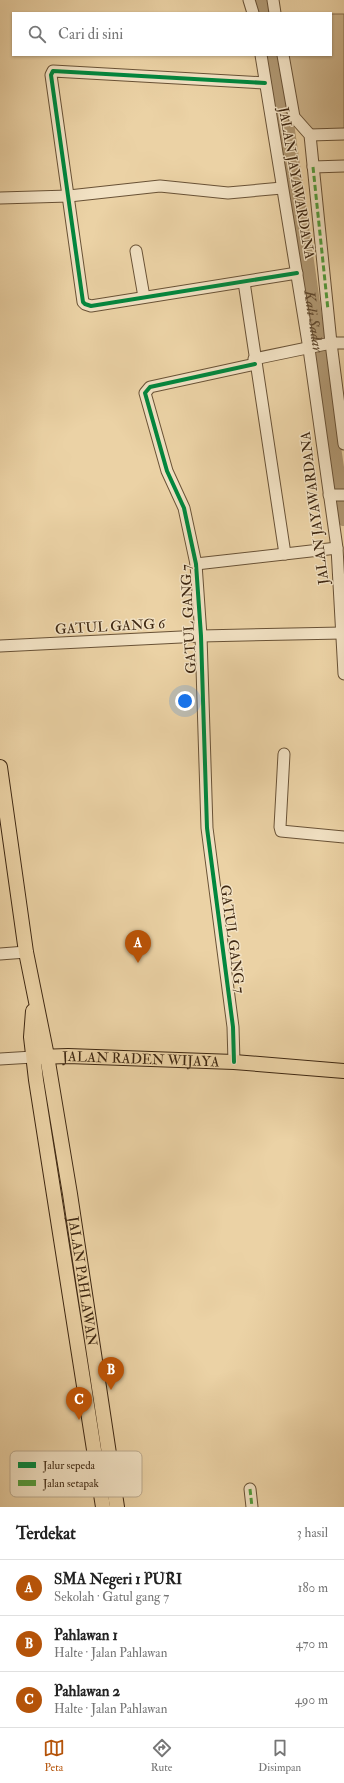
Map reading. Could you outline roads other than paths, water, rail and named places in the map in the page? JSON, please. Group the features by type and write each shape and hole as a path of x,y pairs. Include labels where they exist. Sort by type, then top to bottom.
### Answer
{"main road":[{"name":"JALAN PAHLAWAN","path":"0,767 5,833 33,993 40,1057 96,1418 99,1451"},
{"name":"JALAN RADEN WIJAYA","path":"40,1057 234,1062 344,1071"},
{"name":"JALAN PAHLAWAN","path":"96,1418 104,1451"},
{"name":"JALAN PAHLAWAN","path":"102,1497 103,1507"},
{"name":"JALAN PAHLAWAN","path":"115,1497 117,1507"}],"street":[{"path":"249,0 252,12"},
{"path":"273,0 275,12"},
{"name":"JALAN JAYAWARDANA","path":"261,56 297,273 320,346 336,495 337,548 344,674"},
{"path":"283,56 294,117 310,135 313,167 320,346 344,444"},
{"path":"265,83 53,70 51,75 85,304 91,306 297,273"},
{"path":"310,135 344,134"},
{"path":"313,167 344,166"},
{"path":"0,198 69,196 160,186 228,193 282,188"},
{"path":"136,251 144,297"},
{"path":"244,282 285,554"},
{"path":"255,362 320,346 344,343"},
{"name":"GATUL GANG 7","path":"234,1062 231,1003 207,828 201,636 196,564 184,508 166,471 145,393 150,387 255,362"},
{"path":"196,564 337,548"},
{"name":"GATUL GANG 6","path":"0,646 201,636 342,633"},
{"path":"284,754 281,831 344,837"},
{"path":"0,954 26,952"},
{"path":"0,1059 40,1057"},
{"path":"250,1489 252,1507"}],"waterway":[{"name":"Kali Sadar","path":"263,0 266,12"},
{"name":"Kali Sadar","path":"275,56 341,509 344,517"}],"place":[{"name":"SMA Negeri 1 PURI","path":"138,963"},
{"name":"Pahlawan 1","path":"111,1390"},
{"name":"Pahlawan 2","path":"79,1420"}]}
